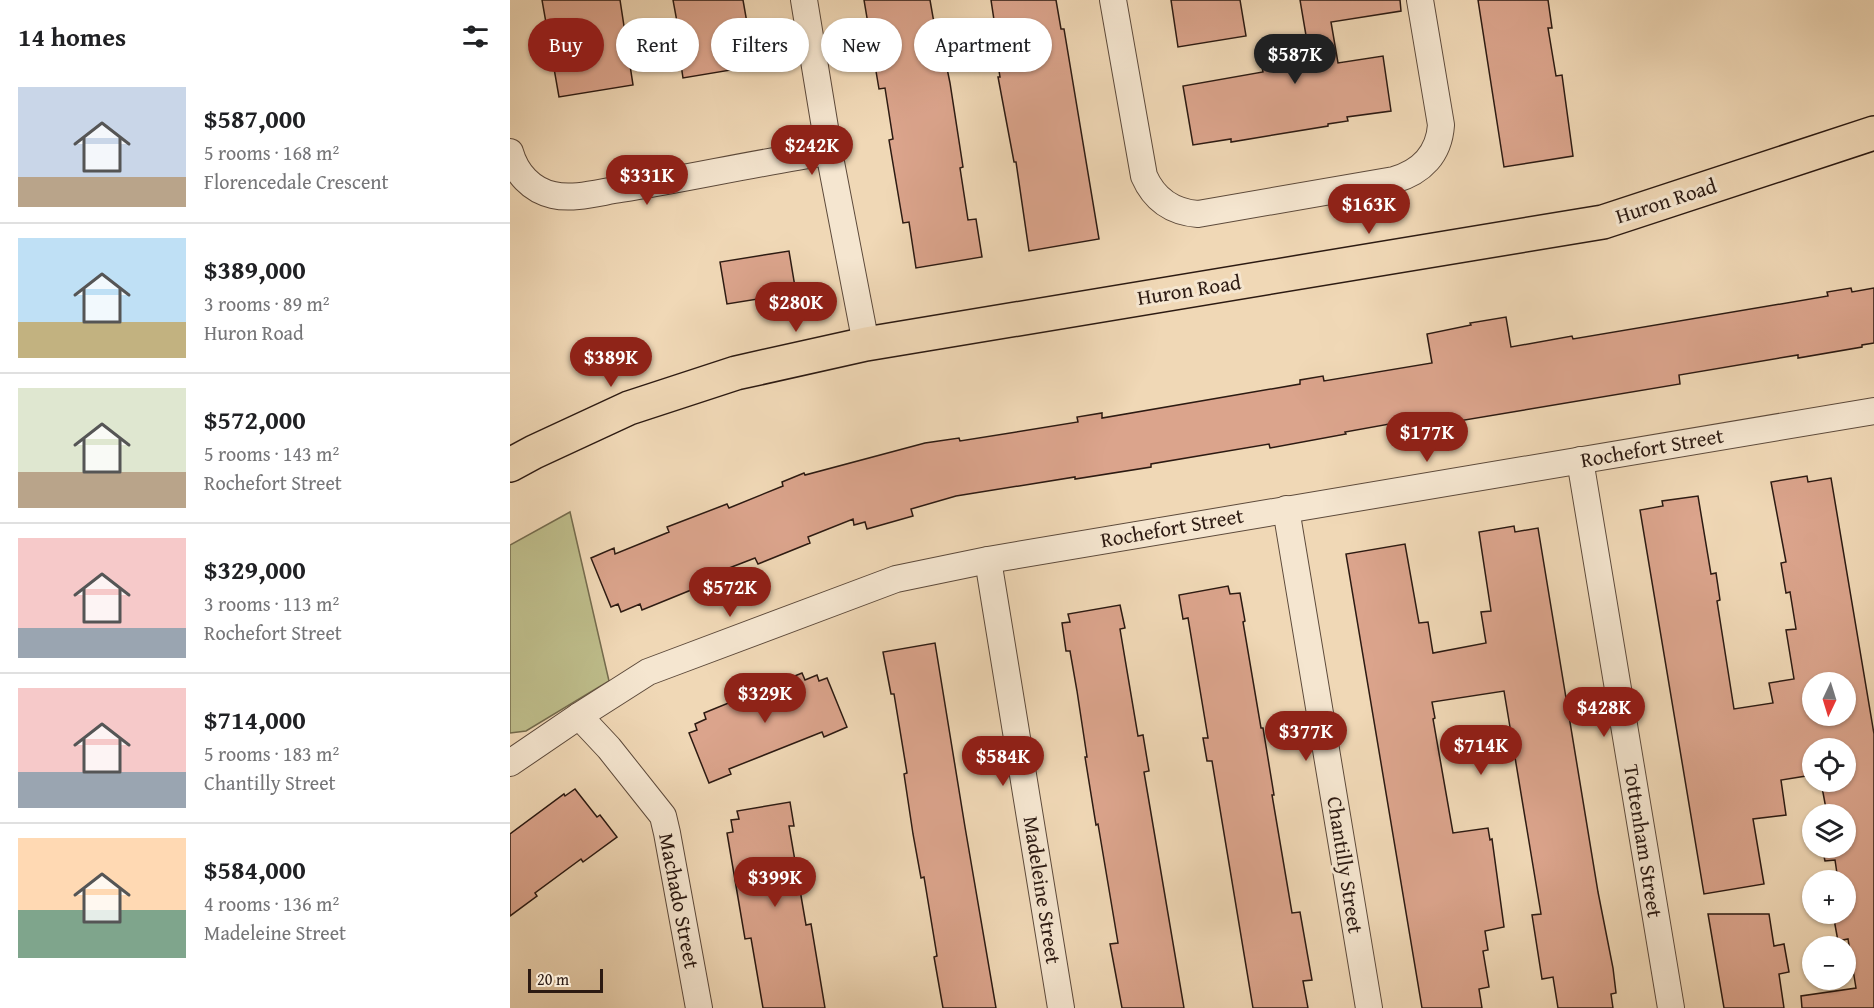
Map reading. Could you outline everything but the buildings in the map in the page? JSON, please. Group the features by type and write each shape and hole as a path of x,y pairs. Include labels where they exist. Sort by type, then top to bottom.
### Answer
{"main road":[{"name":"Huron Road","path":"510,465 629,408 734,373 866,344 1603,222 1874,133"}],"street":[{"path":"804,0 829,152 866,344"},
{"path":"1113,0 1144,176 1152,191 1165,204 1180,212 1198,214 1394,180 1413,173 1427,161 1437,144 1441,125 1420,0"},
{"path":"510,152 516,168 528,183 544,193 563,197 829,152"},
{"name":"Rochefort Street","path":"510,763 648,672 896,579 988,560 1286,508 1874,412"},
{"name":"Tottenham Street","path":"1580,460 1671,1008"},
{"name":"Chantilly Street","path":"1286,508 1369,1008"},
{"name":"Madeleine Street","path":"988,560 1061,1008"},
{"name":"Machado Street","path":"579,716 609,748 663,816 699,1008"}],"shaded area":[{"path":"570,512 609,681 526,731 510,733 510,545"}]}
